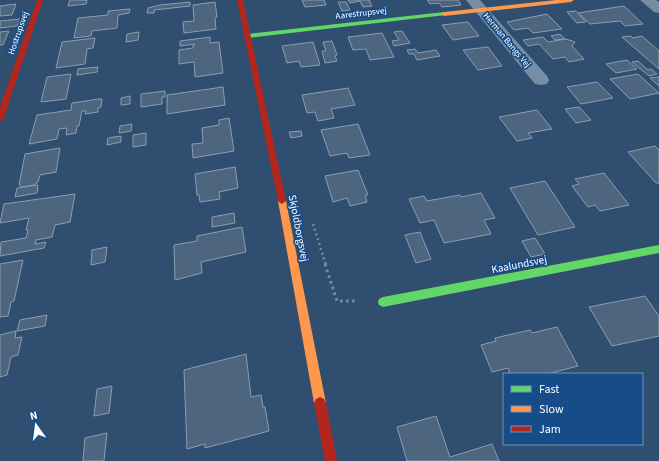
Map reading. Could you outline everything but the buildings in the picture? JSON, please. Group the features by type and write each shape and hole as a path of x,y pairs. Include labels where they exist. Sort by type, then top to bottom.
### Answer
{"street":[{"name":"Hostrupsvej","path":"0,118 40,0"},
{"name":"Skjoldborgsvej","path":"240,0 277,173 331,461"},
{"name":"Aarestrupsvej","path":"248,36 477,5 571,0"},
{"path":"647,0 659,9"},
{"name":"Herman Bangs Vej","path":"477,5 541,80"},
{"name":"Kaalundsvej","path":"383,302 659,249"}],"traffic: fast":[{"path":"248,36 444,14"},
{"path":"383,302 659,249"}],"traffic: slow":[{"path":"444,14 571,0"},
{"path":"282,201 320,403"}],"traffic: jam":[{"path":"0,118 40,0"},
{"path":"240,0 282,201"},
{"path":"320,403 331,461"}]}
